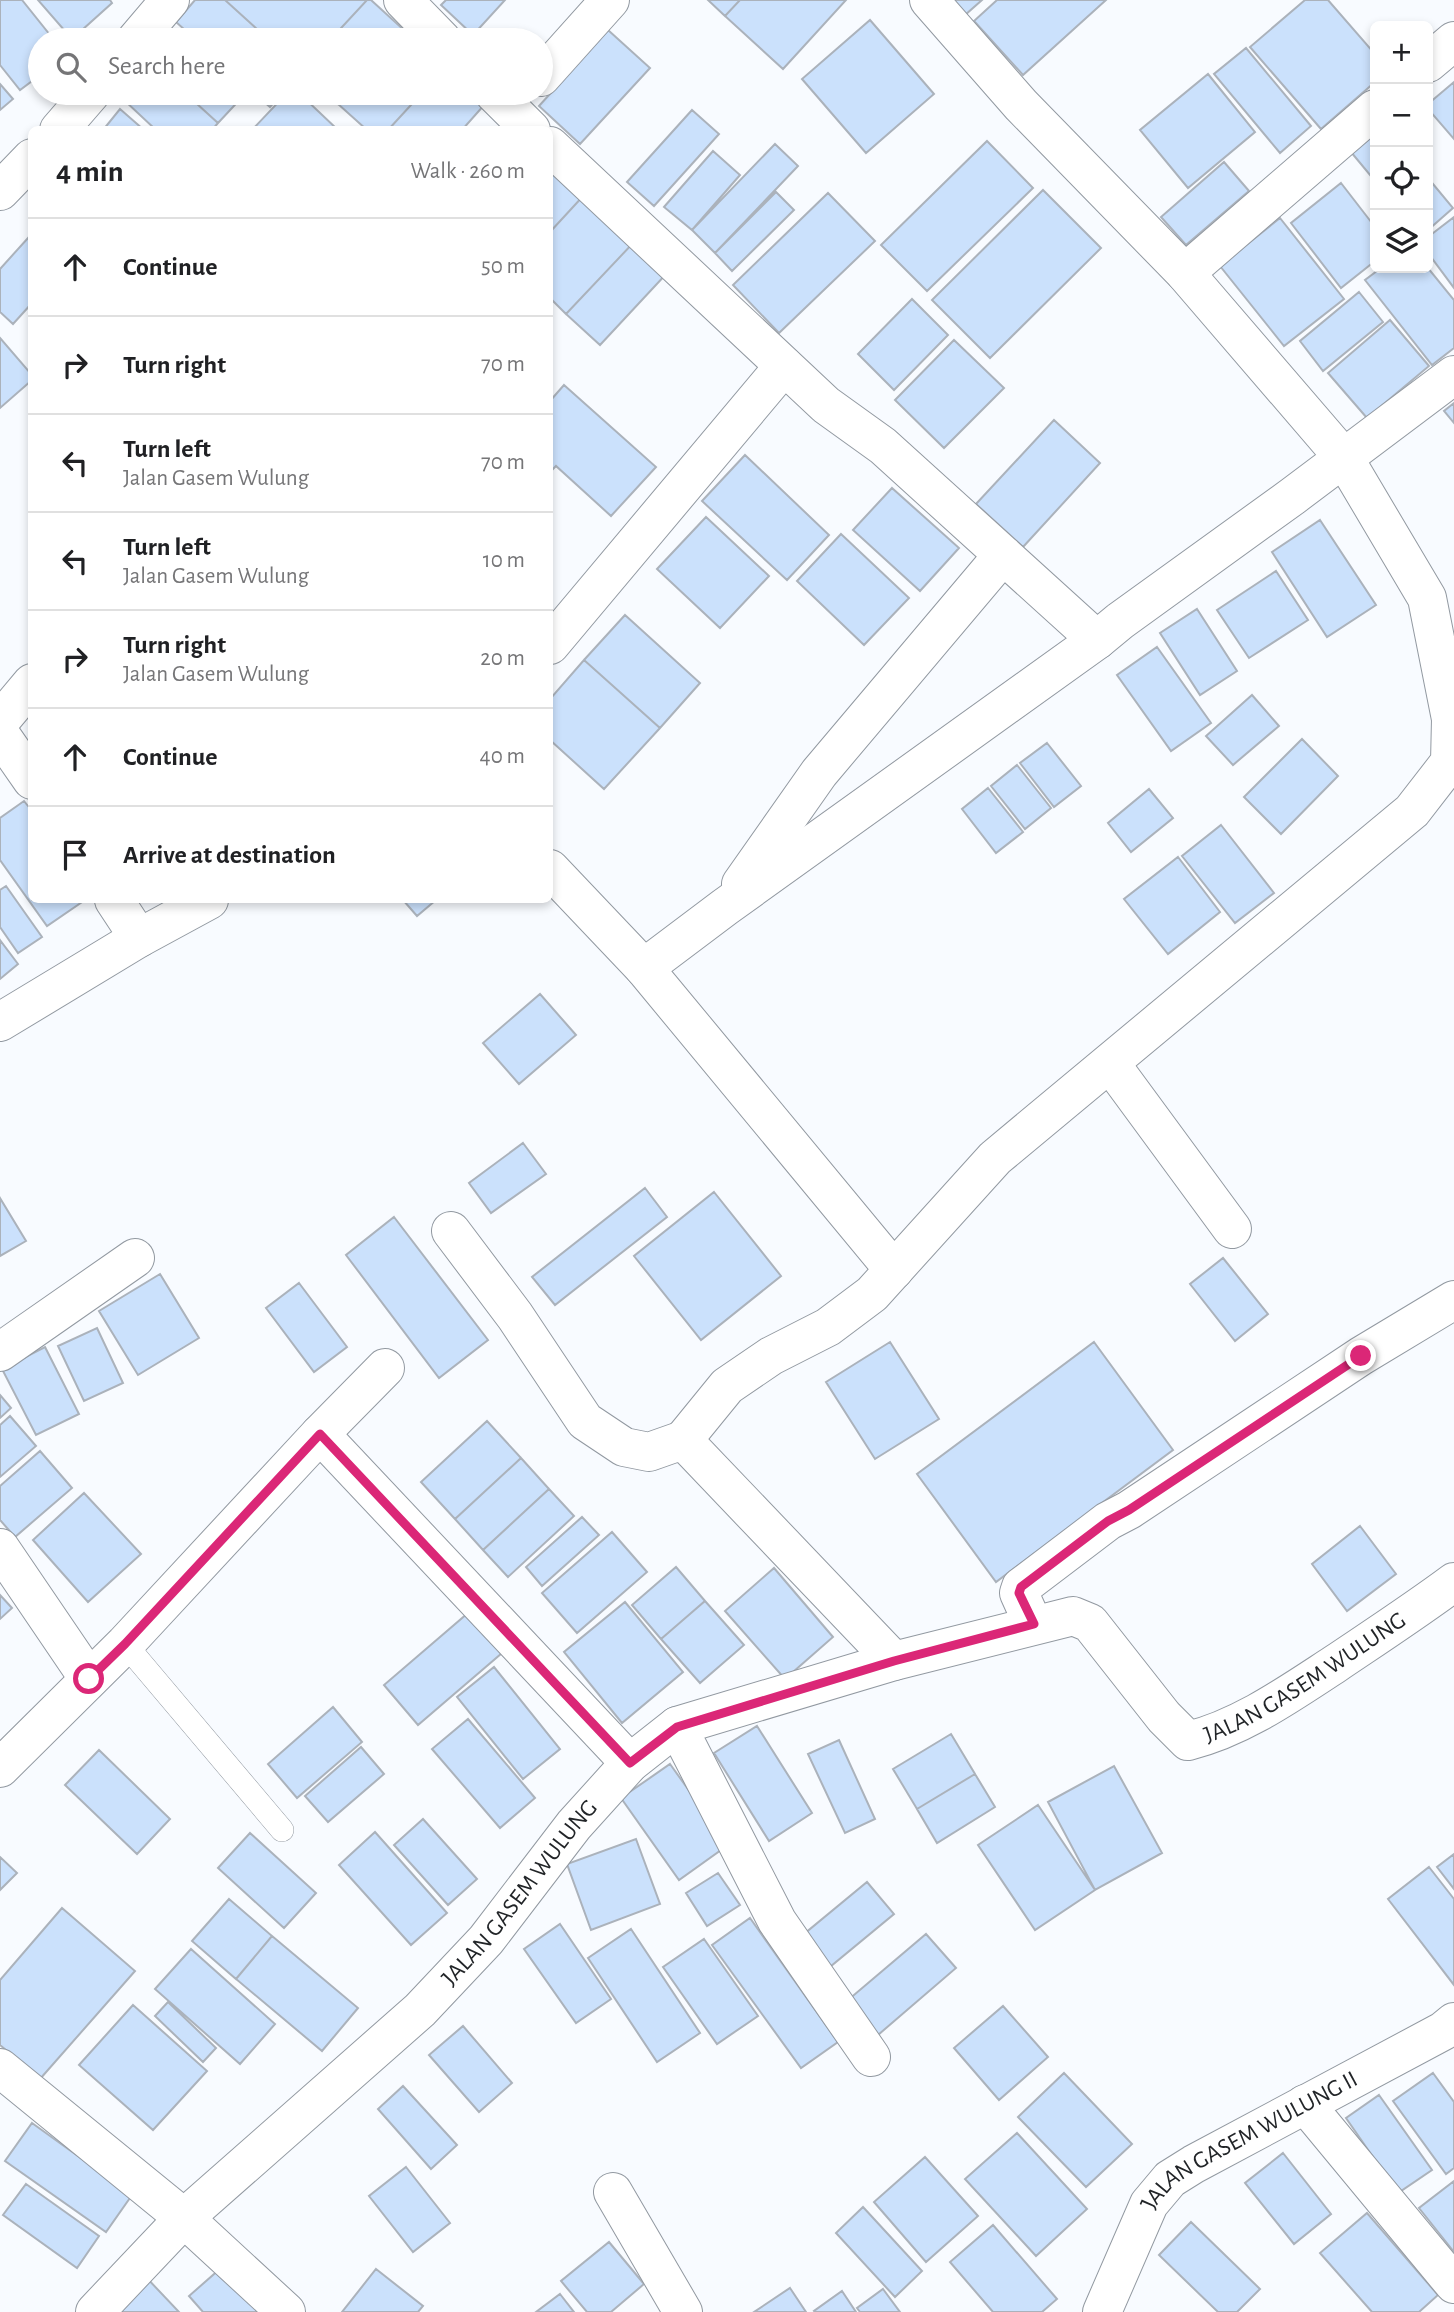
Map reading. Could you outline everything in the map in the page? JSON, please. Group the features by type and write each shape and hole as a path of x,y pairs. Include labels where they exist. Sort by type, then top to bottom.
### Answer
{"street":[{"path":"146,28 170,0"},
{"path":"403,0 430,28"},
{"path":"553,64 610,0"},
{"path":"451,1231 515,1316 585,1421 624,1447 649,1452 683,1440 726,1386 771,1356 828,1327 872,1294 995,1158 1412,811 1452,766 1451,719 1427,598 1344,458 1185,273 1021,105 929,0"},
{"path":"1433,59 1454,41"},
{"path":"62,126 81,105"},
{"path":"1185,273 1370,113"},
{"path":"553,149 826,405 883,446 1097,640"},
{"path":"0,191 28,162"},
{"path":"553,641 784,366"},
{"path":"644,968 1097,640 1454,375"},
{"path":"725,907 819,773 1003,555"},
{"path":"0,721 28,688"},
{"path":"0,734 28,774"},
{"path":"553,872 644,968 894,1270"},
{"path":"116,903 139,939"},
{"path":"0,1022 204,903"},
{"path":"1110,1063 1232,1229"},
{"path":"0,1352 135,1258"},
{"path":"1034,1624 1019,1593 1021,1587 1108,1521 1129,1510 1361,1356 1454,1300"},
{"path":"0,1768 125,1644 385,1368"},
{"path":"320,1434 630,1763"},
{"path":"683,1440 894,1661"},
{"path":"0,1548 89,1679"},
{"name":"JALAN GASEM WULUNG","path":"94,2312 184,2218 420,2010 466,1963 574,1825 630,1763 677,1727 894,1661 1073,1616 1090,1623 1164,1717 1188,1741 1210,1735 1287,1695 1412,1613 1454,1582"},
{"path":"677,1727 777,1921 871,2057"},
{"name":"JALAN GASEM WULUNG II","path":"1102,2312 1149,2203 1170,2179 1443,2031 1454,2022"},
{"path":"0,2068 184,2218 286,2312"},
{"path":"1306,2104 1454,2284"},
{"path":"613,2192 683,2312"}],"lane":[{"path":"125,1644 282,1830"}],"building":[{"path":"0,0 22,0 44,28 28,28 28,84 20,90 0,65"},
{"path":"38,0 110,0 112,3 84,28 62,28"},
{"path":"195,0 225,0 256,28 183,28 176,22"},
{"path":"225,0 367,0 341,28 256,28"},
{"path":"367,0 371,0 402,28 341,28"},
{"path":"446,0 505,0 479,28 466,28 441,5"},
{"path":"708,0 740,0 725,16"},
{"path":"740,0 846,0 783,69 725,16"},
{"path":"951,0 982,0 965,15"},
{"path":"997,0 1106,0 1023,75 974,21"},
{"path":"1305,0 1328,0 1370,48 1370,86 1321,129 1250,47"},
{"path":"870,20 934,94 866,153 802,79"},
{"path":"608,30 650,68 580,144 539,106 553,105 553,91"},
{"path":"1246,48 1311,126 1280,153 1214,74"},
{"path":"1208,74 1255,132 1188,188 1140,130"},
{"path":"1454,82 1454,139 1433,115 1433,100"},
{"path":"0,84 13,99 0,110"},
{"path":"129,105 198,105 218,123 215,126 152,126"},
{"path":"198,105 235,105 218,123"},
{"path":"276,105 312,105 334,126 256,126"},
{"path":"339,105 411,105 392,126 363,126"},
{"path":"411,105 484,105 466,126 392,126"},
{"path":"120,109 139,126 106,126"},
{"path":"692,110 719,134 654,206 627,182"},
{"path":"1370,135 1370,175 1351,152"},
{"path":"987,141 1033,188 927,291 881,245"},
{"path":"775,144 798,166 715,253 692,230"},
{"path":"713,151 740,175 692,230 664,207"},
{"path":"1224,162 1249,191 1186,245 1161,217"},
{"path":"553,164 585,194 553,229"},
{"path":"1341,183 1370,221 1370,265 1341,288 1291,223"},
{"path":"1433,184 1453,208 1433,226"},
{"path":"1043,190 1101,248 990,358 932,300"},
{"path":"776,192 794,210 732,271 715,253"},
{"path":"828,193 875,241 779,333 733,285"},
{"path":"585,194 635,241 566,314 553,301 553,229"},
{"path":"1454,217 1454,288 1433,260 1433,233"},
{"path":"1280,218 1344,299 1284,346 1220,266"},
{"path":"28,238 28,307 13,324 0,312 0,269"},
{"path":"635,241 668,272 600,345 566,314"},
{"path":"1374,273 1432,273 1454,300 1454,348 1432,365 1365,280"},
{"path":"1359,292 1383,322 1323,371 1300,341"},
{"path":"912,299 948,335 894,390 858,354"},
{"path":"1390,320 1429,366 1367,418 1328,373"},
{"path":"0,338 28,370 28,384 0,408"},
{"path":"954,340 1004,388 944,448 895,400"},
{"path":"564,385 656,467 611,516 556,466 553,469 553,398"},
{"path":"1454,403 1454,423 1444,411"},
{"path":"1054,420 1100,463 1023,547 976,504"},
{"path":"745,455 829,535 787,580 702,501"},
{"path":"892,488 959,548 920,591 853,530"},
{"path":"706,517 769,576 720,628 657,569"},
{"path":"1320,520 1376,605 1327,637 1272,552"},
{"path":"841,534 909,598 864,645 797,581"},
{"path":"1276,571 1308,620 1249,658 1217,610"},
{"path":"1197,609 1237,671 1200,695 1160,633"},
{"path":"625,615 700,683 660,728 584,660"},
{"path":"1157,647 1211,723 1171,751 1117,675"},
{"path":"584,660 660,728 604,789 553,743 553,696"},
{"path":"1252,695 1279,726 1233,765 1206,736"},
{"path":"1302,739 1338,776 1281,834 1244,797"},
{"path":"1047,743 1081,786 1054,807 1020,763"},
{"path":"1017,765 1051,808 1025,829 991,786"},
{"path":"988,788 1023,832 996,853 962,809"},
{"path":"1149,789 1173,818 1131,852 1108,823"},
{"path":"24,801 28,806 28,899 0,860 0,818"},
{"path":"1221,825 1274,893 1235,923 1182,856"},
{"path":"1178,857 1220,912 1168,954 1124,899"},
{"path":"6,886 42,937 18,953 0,927 0,890"},
{"path":"31,903 81,903 47,926"},
{"path":"406,903 432,903 417,916"},
{"path":"0,940 18,964 0,979"},
{"path":"540,994 576,1035 519,1084 483,1043"},
{"path":"523,1143 546,1174 491,1213 469,1183"},
{"path":"645,1188 667,1217 555,1305 532,1277"},
{"path":"714,1192 781,1276 701,1340 634,1256"},
{"path":"0,1198 26,1241 0,1256"},
{"path":"394,1217 488,1340 439,1378 346,1255"},
{"path":"1223,1258 1268,1314 1235,1341 1190,1284"},
{"path":"160,1274 199,1338 138,1375 99,1311"},
{"path":"299,1283 347,1347 314,1372 266,1308"},
{"path":"97,1328 123,1383 84,1401 58,1346"},
{"path":"890,1342 939,1419 875,1459 826,1382"},
{"path":"1094,1342 1173,1450 996,1582 917,1474"},
{"path":"45,1347 79,1414 36,1435 2,1369"},
{"path":"0,1395 11,1408 0,1418"},
{"path":"10,1416 36,1446 0,1477 0,1425"},
{"path":"487,1421 521,1458 455,1519 421,1482"},
{"path":"40,1451 72,1488 15,1537 0,1520 0,1486"},
{"path":"521,1458 549,1489 483,1550 455,1519"},
{"path":"549,1489 574,1516 508,1577 483,1550"},
{"path":"84,1493 141,1554 88,1602 33,1540"},
{"path":"582,1517 599,1535 542,1586 526,1567"},
{"path":"1360,1526 1396,1574 1347,1611 1312,1564"},
{"path":"612,1532 647,1572 577,1633 542,1593"},
{"path":"676,1567 705,1601 661,1639 632,1605"},
{"path":"774,1568 833,1637 785,1679 725,1611"},
{"path":"0,1595 12,1608 0,1619"},
{"path":"705,1601 744,1645 700,1683 661,1639"},
{"path":"625,1602 683,1672 622,1723 564,1652"},
{"path":"475,1607 509,1647 418,1725 384,1685"},
{"path":"494,1667 560,1749 523,1779 457,1697"},
{"path":"333,1707 362,1742 297,1798 268,1764"},
{"path":"468,1719 535,1798 500,1828 432,1749"},
{"path":"757,1726 812,1813 769,1841 714,1753"},
{"path":"951,1734 975,1774 917,1809 893,1769"},
{"path":"839,1740 875,1819 845,1833 808,1754"},
{"path":"361,1747 384,1774 328,1822 305,1796"},
{"path":"99,1750 170,1819 137,1854 65,1785"},
{"path":"670,1764 728,1845 679,1880 621,1798"},
{"path":"1114,1766 1162,1853 1095,1890 1048,1802"},
{"path":"975,1774 995,1807 937,1843 917,1809"},
{"path":"1038,1805 1095,1890 1035,1930 978,1845"},
{"path":"423,1819 477,1879 448,1905 394,1845"},
{"path":"375,1832 447,1913 411,1945 339,1865"},
{"path":"250,1833 316,1893 284,1928 218,1868"},
{"path":"636,1839 660,1904 591,1930 567,1864"},
{"path":"1454,1854 1454,1889 1437,1867"},
{"path":"0,1857 17,1873 0,1890"},
{"path":"1429,1867 1454,1899 1454,1985 1388,1899"},
{"path":"718,1873 740,1905 707,1926 686,1893"},
{"path":"867,1882 894,1914 825,1971 798,1939"},
{"path":"229,1899 272,1936 236,1979 192,1941"},
{"path":"62,1908 135,1971 40,2079 0,2045 0,1980"},
{"path":"750,1918 838,2042 801,2068 712,1945"},
{"path":"560,1924 611,1999 576,2023 524,1949"},
{"path":"631,1929 700,2033 657,2062 588,1958"},
{"path":"926,1934 956,1968 878,2035 848,2000"},
{"path":"272,1936 358,2008 322,2051 236,1979"},
{"path":"704,1939 758,2016 717,2044 663,1967"},
{"path":"191,1949 275,2024 240,2064 155,1989"},
{"path":"168,2002 216,2048 203,2062 155,2016"},
{"path":"133,2005 207,2071 153,2130 79,2065"},
{"path":"1003,2006 1048,2057 999,2100 954,2048"},
{"path":"463,2026 512,2083 479,2112 429,2055"},
{"path":"1064,2073 1132,2144 1086,2187 1018,2117"},
{"path":"1433,2073 1454,2102 1454,2168 1446,2174 1393,2101"},
{"path":"403,2086 457,2145 431,2169 378,2109"},
{"path":"1379,2095 1432,2170 1398,2193 1346,2118"},
{"path":"32,2123 132,2195 106,2232 5,2161"},
{"path":"1017,2133 1087,2209 1036,2256 965,2179"},
{"path":"1283,2153 1331,2214 1294,2244 1245,2183"},
{"path":"925,2157 978,2216 926,2262 874,2202"},
{"path":"406,2167 450,2223 413,2252 369,2196"},
{"path":"1454,2181 1454,2252 1419,2208"},
{"path":"26,2184 99,2236 77,2268 3,2215"},
{"path":"863,2207 922,2271 895,2297 836,2233"},
{"path":"1367,2213 1438,2295 1419,2312 1372,2312 1320,2253"},
{"path":"1191,2222 1260,2289 1237,2312 1218,2312 1159,2255"},
{"path":"993,2225 1057,2299 1042,2312 993,2312 950,2262"},
{"path":"609,2242 644,2284 611,2312 587,2312 561,2281"},
{"path":"221,2268 260,2312 203,2312 189,2296"},
{"path":"376,2269 423,2306 418,2312 342,2312"},
{"path":"144,2275 179,2312 120,2312"},
{"path":"790,2288 806,2312 754,2312"},
{"path":"883,2289 900,2312 860,2312 857,2308"},
{"path":"842,2291 856,2312 814,2311"},
{"path":"560,2294 574,2312 536,2312"}],"route":[{"path":"89,1679 125,1644 320,1434 630,1763 677,1727 894,1661 1034,1624 1019,1593 1021,1587 1108,1521 1129,1510 1361,1356"}]}
